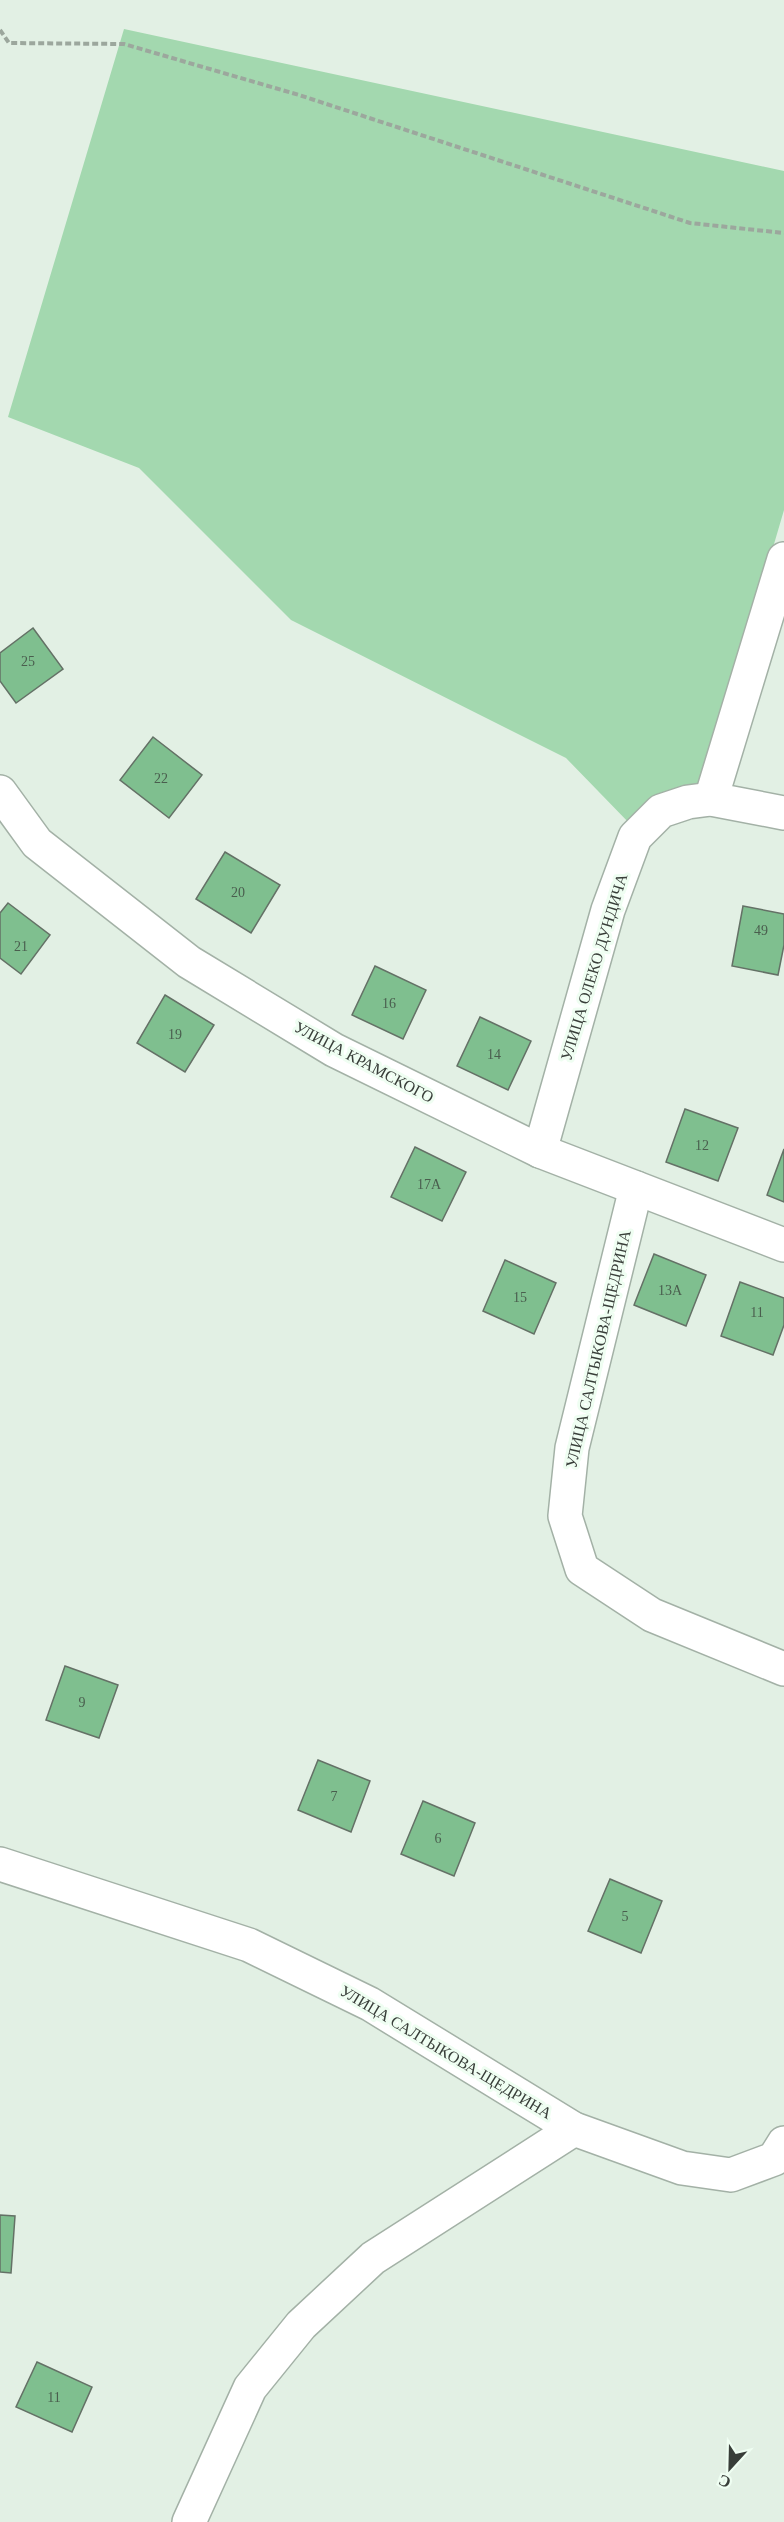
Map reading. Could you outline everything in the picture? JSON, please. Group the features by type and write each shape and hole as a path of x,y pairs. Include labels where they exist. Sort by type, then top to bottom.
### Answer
{"street":[{"path":"711,799 784,559"},
{"name":"УЛИЦА КРАМСКОГО","path":"0,792 37,843 189,962 334,1050 540,1151 784,1245"},
{"name":"УЛИЦА ОЛЕКО ДУНДИЧА","path":"540,1151 608,910 635,837 662,811 688,802 711,799 784,813"},
{"name":"УЛИЦА САЛТЫКОВА-ЩЕДРИНА","path":"636,1188 572,1448 565,1516 582,1569 652,1615 784,1669"},
{"name":"УЛИЦА САЛТЫКОВА-ЩЕДРИНА","path":"0,1864 249,1945 370,2004 574,2129 682,2168 731,2175 774,2159 784,2143"},
{"path":"189,2522 250,2388 301,2325 373,2258 574,2129"}],"path":[{"path":"0,30 9,43 124,44 299,95 690,223 784,233"}],"green space":[{"path":"124,29 784,171 784,510 703,786 632,826 566,758 291,620 139,468 8,417"}],"building":[{"path":"33,628 63,669 16,703 0,681 0,653"},
{"path":"153,737 202,775 169,818 120,780"},
{"path":"225,852 280,885 251,933 196,899"},
{"path":"8,903 50,935 21,974 0,958 0,913"},
{"path":"743,906 784,914 784,945 778,975 732,966"},
{"path":"375,966 426,990 403,1039 352,1015"},
{"path":"165,995 214,1025 185,1072 137,1043"},
{"path":"480,1017 531,1041 508,1090 457,1066"},
{"path":"685,1109 738,1128 718,1181 666,1162"},
{"path":"415,1147 466,1172 442,1221 391,1197"},
{"path":"784,1149 784,1202 767,1195"},
{"path":"654,1254 706,1275 686,1326 634,1305"},
{"path":"505,1260 556,1283 534,1334 483,1311"},
{"path":"740,1282 784,1298 784,1325 773,1355 721,1336"},
{"path":"65,1666 118,1685 99,1738 46,1720"},
{"path":"318,1760 370,1781 351,1832 298,1810"},
{"path":"423,1801 475,1823 454,1876 401,1854"},
{"path":"610,1879 662,1901 641,1953 588,1931"},
{"path":"0,2215 15,2216 11,2273 0,2272"},
{"path":"37,2362 92,2387 72,2432 16,2407"}]}
